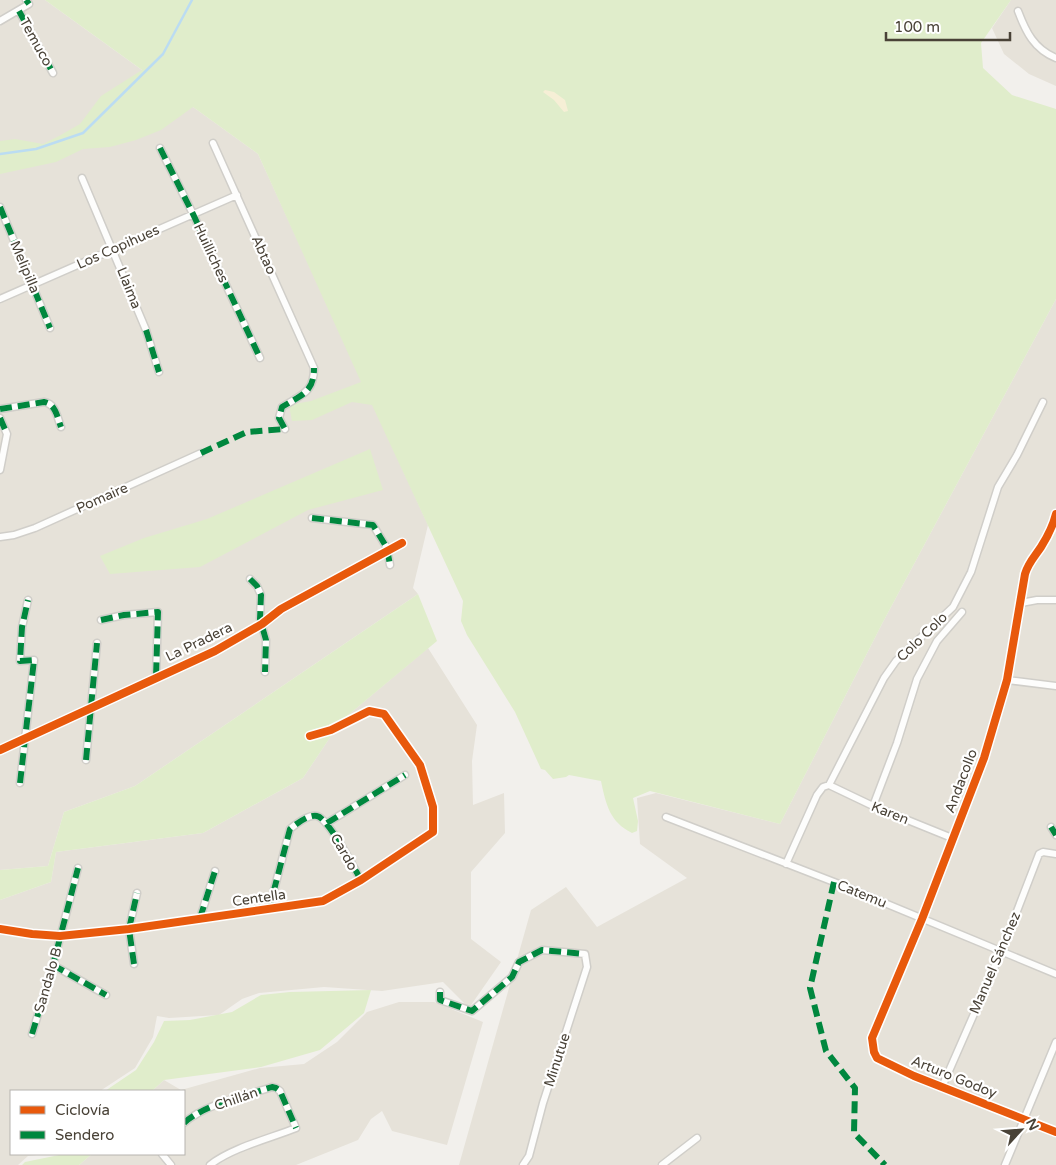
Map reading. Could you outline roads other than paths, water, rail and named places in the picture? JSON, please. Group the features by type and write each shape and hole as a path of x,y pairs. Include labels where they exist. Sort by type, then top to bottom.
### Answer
{"street":[{"path":"0,21 19,11 28,2"},
{"name":"Temuco","path":"19,11 53,73"},
{"path":"1018,12 1026,33 1037,46 1056,58"},
{"name":"Abtao","path":"213,143 314,368 314,379 310,389 282,407 279,418 285,428"},
{"name":"Huilliches","path":"160,148 260,358"},
{"name":"Llaima","path":"82,178 146,330 159,372"},
{"name":"Los Copihues","path":"0,299 237,195"},
{"name":"Melipilla","path":"0,206 50,328"},
{"path":"0,409 44,402 50,403 54,406 61,427"},
{"name":"Colo Colo","path":"786,864 817,795 823,787 829,786 884,678 896,661 953,608 971,572 998,487 1021,448 1043,402"},
{"path":"0,418 7,434 0,470"},
{"name":"Pomaire","path":"0,537 14,535 35,528 201,453"},
{"name":"Andacollo","path":"874,1052 872,1038 922,919 984,758 1007,680 1028,564 1041,548 1052,529 1056,514"},
{"path":"312,518 371,524 374,526 387,550 390,565"},
{"name":"La Pradera","path":"0,750 214,651 262,624 281,610 402,543"},
{"path":"250,579 257,586 261,595 260,614 266,640 265,672"},
{"path":"20,783 34,660 20,660 22,628 28,600"},
{"path":"1021,603 1037,600 1056,600"},
{"path":"101,620 124,615 158,612 156,677"},
{"name":"Colo Colo","path":"873,806 897,743 917,679 937,641 962,612"},
{"path":"86,760 97,643"},
{"path":"1007,680 1056,686"},
{"name":"Centella","path":"0,929 60,936 324,901 360,880 433,832 433,807 420,764 384,714 369,711 331,730 310,736"},
{"path":"268,909 290,829 313,816 318,816 327,823 404,775"},
{"name":"Karen","path":"829,786 952,838"},
{"name":"Catemu","path":"666,817 834,882 1056,974"},
{"name":"Cardo","path":"327,823 360,880"},
{"path":"1051,827 1056,836"},
{"name":"Manuel Sánchez","path":"942,1087 1002,950 1039,854 1043,852 1056,854"},
{"name":"Sandalo B","path":"32,1034 53,966 78,868"},
{"path":"200,918 215,871"},
{"path":"134,964 129,928 136,893"},
{"name":"Minutue","path":"440,992 440,1000 472,1010 512,977 519,962 542,950 585,954 587,967 542,1103 529,1156 523,1165"},
{"path":"53,966 106,995"},
{"path":"1005,1165 1056,1042"},
{"name":"Arturo Godoy","path":"874,1052 877,1058 914,1076 1056,1132"},
{"name":"Chillán","path":"185,1122 210,1108 272,1087 280,1092 296,1128 228,1154 210,1165"},
{"path":"662,1165 697,1138"},
{"path":"163,1155 171,1165"}],"waterway":[{"path":"0,154 36,149 83,133 163,54 192,0"}]}
